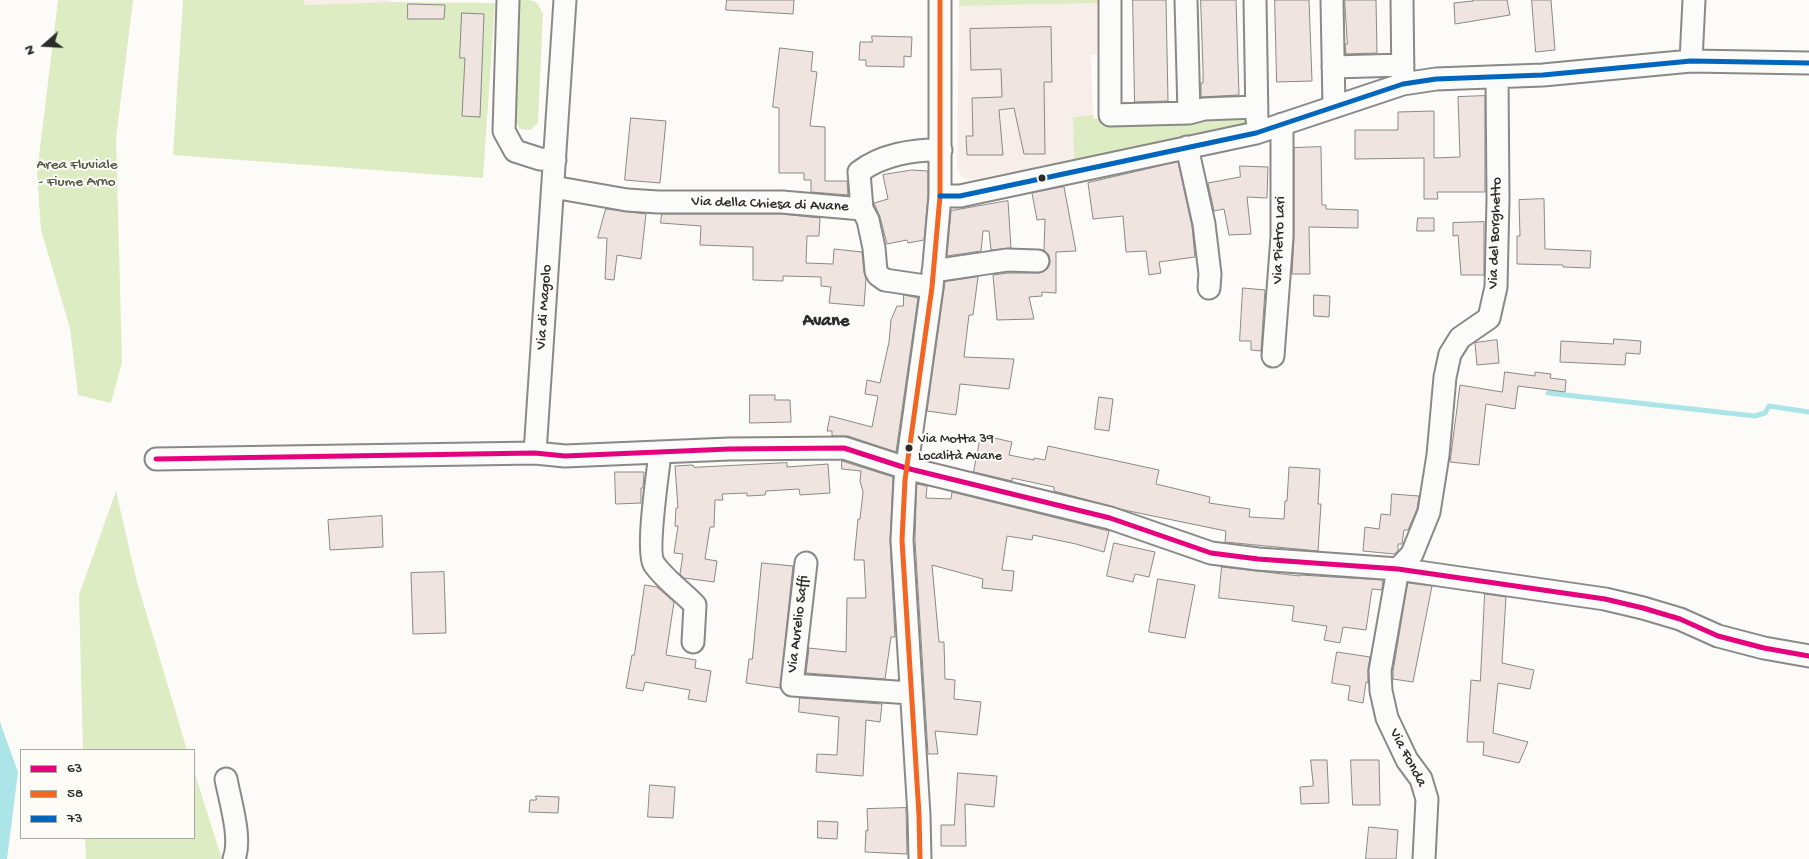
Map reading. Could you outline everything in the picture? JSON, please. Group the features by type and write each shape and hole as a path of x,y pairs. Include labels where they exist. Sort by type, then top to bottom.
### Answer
{"street":[{"path":"508,0 504,131 515,151 540,159 555,160"},
{"name":"Via di Magolo","path":"534,453 565,0"},
{"path":"920,859 920,815 902,540 906,468 933,279 940,196 940,0"},
{"path":"1110,0 1110,115 1189,113 1204,109 1256,107"},
{"path":"1186,0 1189,113"},
{"path":"1255,0 1256,133"},
{"path":"1332,0 1334,108"},
{"path":"1402,0 1403,75"},
{"path":"1690,61 1694,0"},
{"path":"1333,67 1436,79 1603,70 1690,61 1809,64"},
{"path":"940,196 960,196 1256,133 1334,108 1403,75"},
{"name":"Via del Borghetto","path":"1398,569 1412,554 1429,512 1438,456 1445,377 1450,354 1460,338 1489,318 1496,287 1498,199 1497,77"},
{"name":"Via Pietro Lari","path":"1273,356 1282,237 1282,124"},
{"path":"1187,147 1204,224 1210,274 1209,288"},
{"path":"862,208 859,172 868,165 922,149 941,150"},
{"name":"Via della Chiesa di Avane","path":"553,187 627,200 658,202 782,202 862,208 868,220 878,276 885,280 933,279"},
{"path":"933,279 1008,260 1038,261"},
{"path":"156,459 534,453 565,456 729,449 844,448 906,468 1110,518 1211,553 1258,559 1398,569 1605,599 1680,619 1718,636 1764,648 1809,656"},
{"path":"660,453 653,521 653,562 667,579 695,605 693,642"},
{"name":"Via Aurelio Saffi","path":"806,563 792,685 911,693"},
{"name":"Via Fonda","path":"1398,569 1380,671 1381,692 1387,718 1396,739 1407,760 1421,779 1427,799 1424,859"},
{"path":"226,779 235,830 236,846 234,859"}],"shaded area":[{"path":"304,0 390,0 390,2 303,5"},
{"path":"1105,3 1106,55 1091,55 1093,115 1073,117 1074,160 970,180 962,177 957,169 959,6"}],"green space":[{"name":"Area Fluviale - Fiume Arno","path":"58,0 133,0 116,139 122,362 111,403 78,395 70,328 41,230 37,173"},
{"path":"183,0 304,0 304,5 390,2 495,3 483,178 173,155"},
{"path":"520,0 535,2 543,14 538,123 530,130 520,129 515,120"},
{"path":"959,0 1105,0 1105,3 959,6"},
{"path":"1246,112 1246,124 1074,160 1073,117 1093,115 1094,119"},
{"path":"116,491 137,582 187,749 83,749 79,595"},
{"path":"195,774 222,859 86,859 85,839 195,839"}],"water":[{"path":"0,722 18,772 7,859 0,859"}],"building":[{"path":"727,0 794,0 793,14 726,10"},
{"path":"1133,0 1166,0 1168,101 1135,102"},
{"path":"1201,0 1236,0 1239,95 1201,97 1203,70"},
{"path":"1275,0 1309,0 1312,81 1277,82"},
{"path":"1345,0 1376,0 1377,53 1346,54"},
{"path":"1473,0 1507,0 1510,15 1455,24 1454,3"},
{"path":"1532,0 1551,0 1555,50 1536,52"},
{"path":"408,4 445,5 444,19 408,19"},
{"path":"462,13 484,14 480,117 462,116 465,58 460,58"},
{"path":"1051,27 1052,82 1044,82 1045,154 1024,154 1014,108 999,110 1003,155 967,155 966,136 973,136 972,98 1002,97 1001,69 971,70 970,29"},
{"path":"872,36 912,37 911,57 904,56 904,67 866,66 866,60 859,60 860,42 872,42"},
{"path":"780,48 813,52 811,71 817,72 810,126 825,127 825,181 847,181 848,195 811,192 811,180 804,180 804,173 779,173 779,108 773,107"},
{"path":"1485,96 1485,192 1437,192 1438,199 1424,199 1424,158 1355,159 1355,130 1398,130 1398,112 1434,111 1434,158 1460,157 1458,97"},
{"path":"631,118 666,121 660,183 625,180"},
{"path":"1321,147 1322,205 1326,205 1326,209 1358,210 1358,228 1309,227 1310,274 1292,274 1294,148"},
{"path":"1178,162 1192,226 1195,257 1159,262 1161,273 1149,275 1146,251 1126,252 1123,216 1093,219 1088,183"},
{"path":"1240,166 1268,167 1267,198 1247,197 1251,234 1229,235 1224,209 1214,211 1208,183 1240,177"},
{"path":"912,170 928,171 924,240 908,243 907,240 887,244 874,203 888,199 883,175"},
{"path":"1064,187 1076,251 1056,252 1056,293 1042,292 1042,296 1029,297 1034,319 997,320 993,275 1043,272 1048,268 1050,262 1049,255 1044,250 1045,219 1037,220 1032,193"},
{"path":"1544,199 1545,249 1591,251 1590,268 1563,267 1563,265 1517,264 1517,236 1520,236 1519,200"},
{"path":"1008,201 1011,248 991,250 989,231 983,231 981,251 947,256 951,211"},
{"path":"606,209 646,214 641,259 617,255 614,280 605,279 607,238 598,238"},
{"path":"662,214 781,214 820,218 819,236 807,236 806,263 833,264 834,249 862,252 866,279 864,306 829,303 831,287 821,286 821,277 783,276 783,281 753,280 753,247 700,245 701,226 661,223"},
{"path":"1418,218 1434,218 1434,231 1417,231"},
{"path":"1484,222 1484,275 1461,275 1458,235 1453,236 1453,223"},
{"path":"978,277 973,315 969,315 964,357 1014,359 1009,389 960,384 956,415 927,411 945,282"},
{"path":"1243,288 1265,290 1261,351 1251,350 1251,341 1240,341"},
{"path":"904,295 918,298 896,452 848,436 832,436 832,431 827,431 830,416 872,427 878,396 865,394 867,380 880,383 889,342 891,320 897,306 903,306"},
{"path":"1314,295 1330,296 1329,317 1314,316"},
{"path":"1614,339 1641,341 1640,354 1626,353 1625,365 1560,362 1561,341 1613,344"},
{"path":"1497,340 1499,363 1477,365 1475,343"},
{"path":"1505,372 1535,376 1535,372 1551,374 1550,378 1566,380 1565,392 1518,386 1515,409 1486,404 1479,465 1450,462 1460,385 1502,392"},
{"path":"750,395 775,395 775,400 790,400 791,422 750,423"},
{"path":"1099,397 1113,399 1109,431 1095,429"},
{"path":"981,435 1012,442 1009,455 1034,460 1034,458 1045,460 1048,446 1159,470 1156,484 1210,497 1209,503 1250,509 1249,517 1284,519 1289,467 1320,469 1318,504 1321,504 1318,551 1225,542 1226,531 1124,510 1054,491 1054,487 1012,478 1012,481 974,472"},
{"path":"842,461 893,477 890,541 895,637 891,637 885,679 806,673 809,648 846,652 847,598 866,598 864,560 854,560 863,492 860,481 861,471 842,469"},
{"path":"787,463 787,467 828,464 830,493 800,495 799,489 766,491 765,495 747,496 747,493 722,494 723,500 715,500 714,527 710,527 705,559 717,561 714,582 684,578 680,574 683,554 674,553 678,526 675,526 676,508 678,508 675,466 693,465 694,467"},
{"path":"615,472 644,472 641,503 616,504"},
{"path":"917,484 927,486 926,498 951,499 952,492 1109,531 1104,552 1033,535 1032,540 1007,536 1002,570 1014,571 1012,591 982,588 983,579 932,565 939,642 944,642 945,679 955,680 954,699 981,702 977,735 935,731 938,754 928,754 915,540"},
{"path":"1392,494 1419,496 1417,509 1408,530 1404,530 1402,544 1398,544 1398,551 1394,554 1363,551 1365,527 1379,529 1381,514 1390,515"},
{"path":"382,516 383,547 330,550 328,520"},
{"path":"1114,543 1155,552 1149,577 1135,574 1133,582 1107,576"},
{"path":"762,563 793,566 780,688 746,683 749,659 752,659"},
{"path":"1222,567 1300,576 1383,580 1382,590 1372,589 1366,630 1343,627 1340,643 1324,640 1327,626 1292,621 1294,606 1219,598"},
{"path":"444,572 446,633 413,634 411,573"},
{"path":"1158,579 1195,585 1185,638 1149,632"},
{"path":"1408,583 1432,586 1413,682 1393,679"},
{"path":"645,585 657,587 674,602 666,655 696,660 695,668 711,671 706,702 688,699 690,690 645,682 643,691 626,688 632,655 634,655"},
{"path":"1485,594 1506,597 1502,663 1534,670 1530,689 1498,683 1493,733 1528,742 1519,763 1483,755 1484,742 1467,742 1471,680 1480,681"},
{"path":"1337,652 1370,657 1368,683 1366,682 1363,703 1348,700 1350,686 1332,683"},
{"path":"800,698 882,704 880,722 866,720 863,776 816,772 817,754 837,755 839,717 799,712"},
{"path":"1311,760 1327,760 1329,803 1301,804 1300,787 1313,786"},
{"path":"1351,760 1379,760 1380,805 1353,805"},
{"path":"958,773 997,776 994,807 965,804 966,846 941,846 941,825 954,825"},
{"path":"650,785 675,787 673,818 648,817"},
{"path":"536,796 559,797 558,813 529,812 530,800 536,800"},
{"path":"906,808 907,854 865,852 866,830 868,831 867,809"},
{"path":"818,821 838,822 837,839 818,838"},
{"path":"1369,827 1398,830 1396,859 1366,859"}],"waterway":[{"path":"1548,393 1755,416 1765,413 1769,406 1809,412"}],"transit line":[{"name":"58","path":"920,859 902,540 905,480 932,287 940,196 940,0"},
{"name":"73","path":"940,196 960,196 1256,133 1403,84 1436,79 1543,75 1691,61 1809,63"},
{"name":"63","path":"156,459 535,453 565,456 729,449 844,448 906,468 1110,518 1211,553 1258,559 1398,569 1605,599 1680,619 1718,636 1764,648 1809,656"}],"place":[{"name":"Via Motta 39 Località Avane","path":"909,448"}],"district":[{"name":"Avane","path":"826,322"}]}
